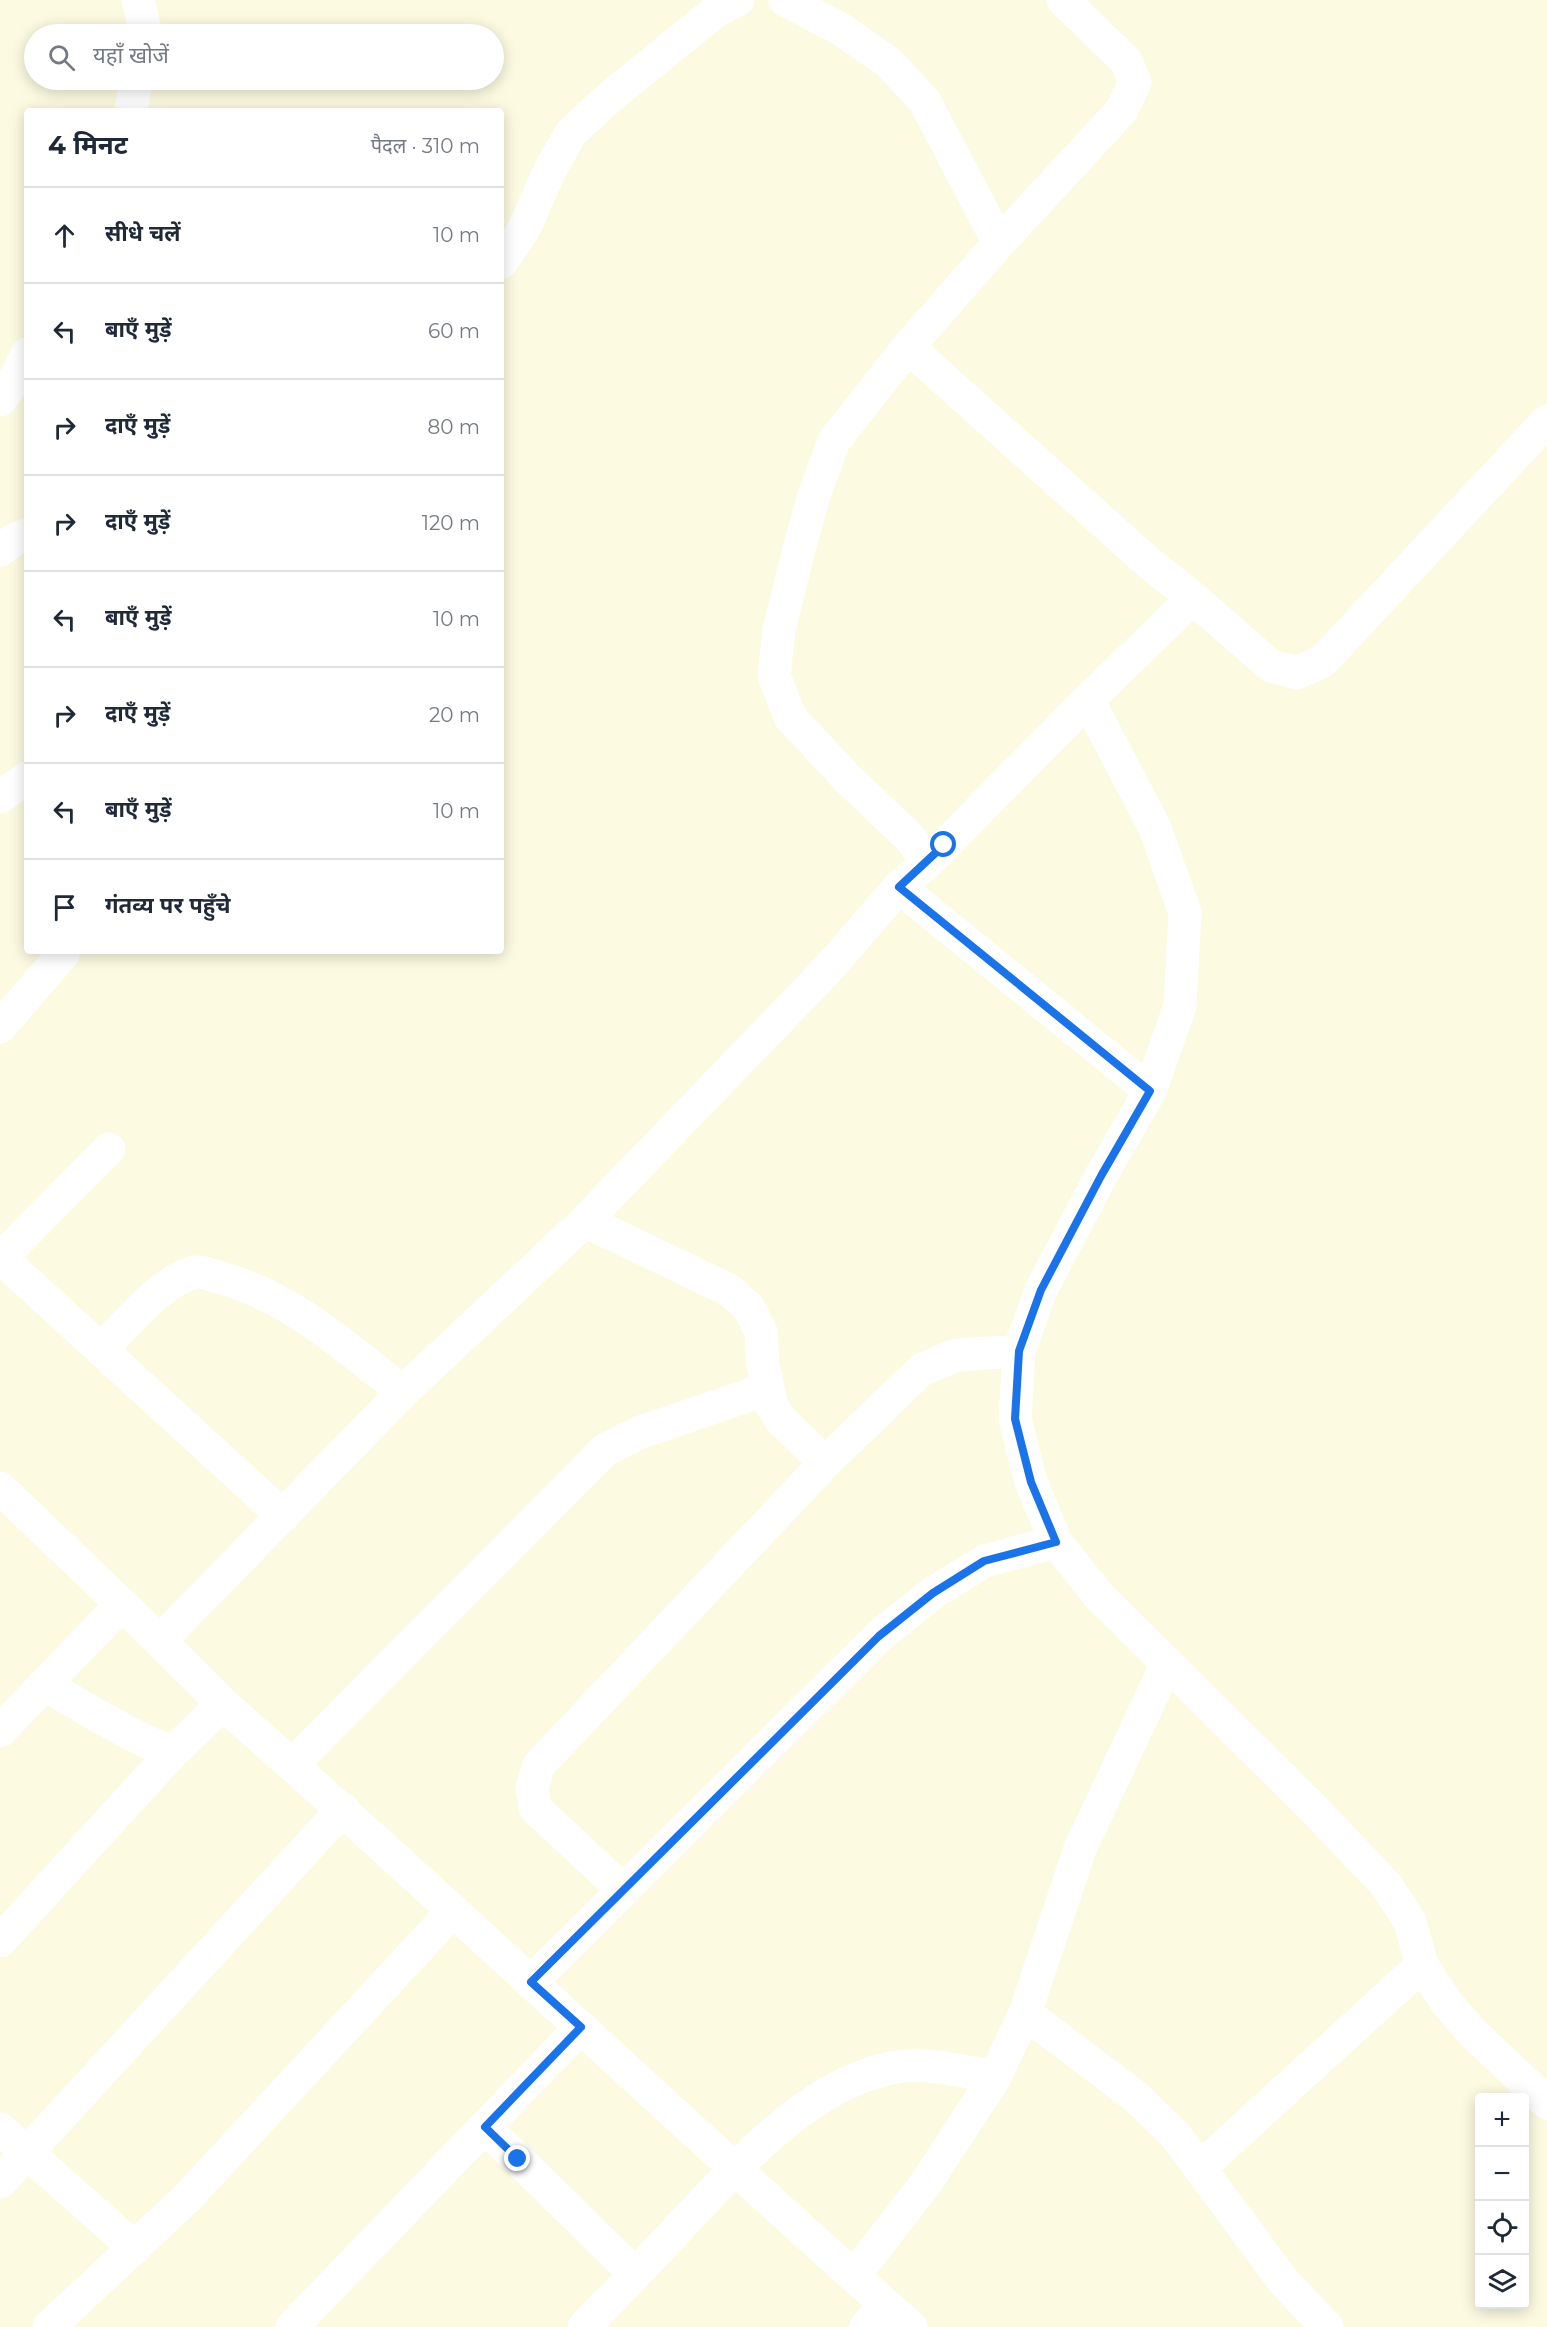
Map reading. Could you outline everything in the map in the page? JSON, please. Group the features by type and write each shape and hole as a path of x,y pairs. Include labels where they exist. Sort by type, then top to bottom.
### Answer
{"street":[{"path":"138,0 144,24"},
{"path":"504,259 524,229 550,170 571,133 716,11 738,0"},
{"path":"785,0 839,28 888,62 924,100 999,243"},
{"path":"928,862 909,837 848,779 790,717 774,675 779,630 814,495 834,441 908,347 999,243 1122,110 1135,82 1126,61 1063,0"},
{"path":"131,108 134,90"},
{"path":"908,347 1149,563 1271,666 1297,673 1323,661 1547,421"},
{"path":"0,400 14,381 24,360"},
{"path":"0,550 15,539 24,536"},
{"path":"160,1641 403,1392 585,1221 826,970 899,887 928,862 1088,700 1193,598"},
{"path":"1088,700 1155,828 1185,913 1180,1006 1150,1091 1101,1176 1041,1290 1019,1351 1015,1419 1031,1482 1056,1542 1100,1596 1311,1806 1387,1886 1410,1922 1422,1965 1446,2002 1473,2033 1547,2103"},
{"path":"0,797 24,780"},
{"path":"899,887 1150,1091"},
{"path":"0,1027 63,954"},
{"path":"109,1149 5,1244 101,1350 283,1516"},
{"path":"585,1221 729,1290 749,1308 761,1332 763,1365 772,1406 781,1420 825,1463"},
{"path":"101,1350 157,1295 176,1281 198,1271 232,1281 288,1305 330,1334 403,1392"},
{"path":"623,1890 536,1808 532,1788 539,1765 825,1463 921,1370 957,1355 1019,1351"},
{"path":"292,1765 605,1450 638,1432 768,1389"},
{"path":"2,1494 122,1604 223,1704 343,1809 734,2170 854,2276 876,2316 911,2327"},
{"path":"531,1982 879,1636 933,1593 984,1561 1056,1542"},
{"path":"0,1731 122,1604"},
{"path":"854,2276 926,2183 995,2077 1025,2013 1080,1849 1167,1664"},
{"path":"45,1684 117,1728 172,1753"},
{"path":"0,1941 172,1753 223,1704"},
{"path":"0,2182 343,1809"},
{"path":"49,2327 186,2199 453,1911"},
{"path":"1201,2167 1422,1965"},
{"path":"1025,2013 1136,2097 1176,2136 1284,2282 1327,2327"},
{"path":"292,2327 581,2027"},
{"path":"584,2327 734,2170 802,2111 853,2080 892,2068 933,2066 995,2077"},
{"path":"485,2127 635,2274"},
{"path":"0,2129 135,2248"}],"route":[{"path":"518,2159 485,2127 581,2027 531,1982 879,1636 933,1593 984,1561 1056,1542 1031,1482 1015,1419 1019,1351 1041,1290 1101,1176 1150,1091 899,887 944,845"}]}
